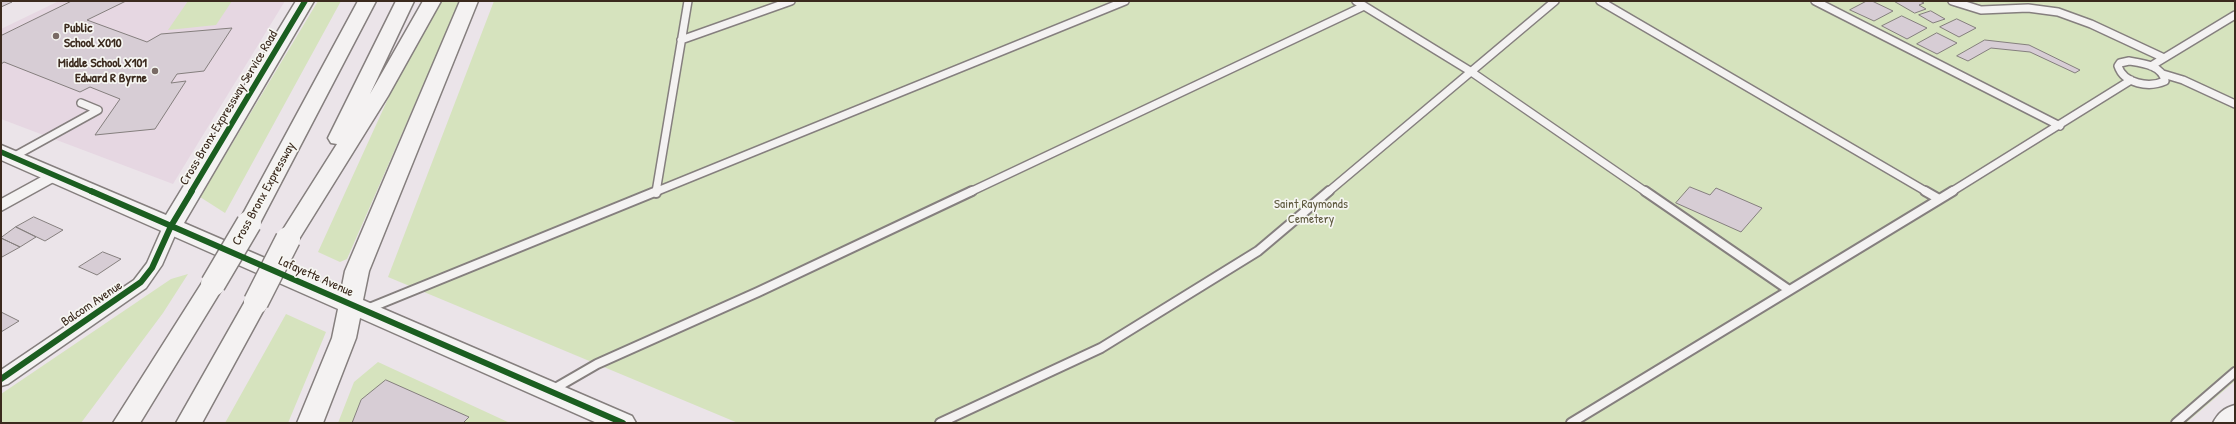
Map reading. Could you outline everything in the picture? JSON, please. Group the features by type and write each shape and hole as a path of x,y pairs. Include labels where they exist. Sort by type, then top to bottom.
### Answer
{"main road":[{"name":"Cross Bronx Expressway Service Road","path":"171,226 305,1"},
{"name":"Cross Bronx Expressway","path":"126,423 213,284 249,223 367,1"},
{"path":"189,423 256,302 405,1"},
{"path":"288,239 371,107 432,1"},
{"path":"310,423 344,338 358,308 357,271 469,1"},
{"name":"Lafayette Avenue","path":"7,155 550,391 616,422"},
{"path":"2226,423 2235,414"}],"street":[{"path":"1,206 54,175"},
{"name":"Balcom Avenue","path":"1,379 140,284 154,264 171,226"}],"lane":[{"path":"656,193 688,1"},
{"path":"682,40 792,1"},
{"path":"358,308 656,193 1125,1"},
{"path":"1356,1 1470,71 1789,290"},
{"path":"940,423 1101,348 1258,251 1555,1"},
{"path":"1600,1 1939,199"},
{"path":"1815,1 2060,126"},
{"path":"1952,1 1981,10 2028,8 2058,12 2091,24 2164,58"},
{"path":"550,391 597,364 758,292 1364,6"},
{"path":"2151,66 2235,15"},
{"path":"2163,74 2165,81 2156,85 2132,80 2120,72 2118,66 2120,63 2136,62 2151,66 2163,74 2183,80 2235,104"},
{"path":"1571,423 2060,126 2132,80"},
{"path":"7,155 98,110 81,103"},
{"path":"2176,423 2235,372"}],"shaded area":[{"path":"59,1 285,1 173,184 1,119 1,29"}],"green space":[{"path":"188,1 232,1 216,25 168,30"},
{"path":"318,1 341,1 225,213 200,197"},
{"path":"442,1 460,1 347,259 340,262 318,252 397,79"},
{"name":"Saint Raymonds Cemetery","path":"494,1 2235,1 2235,381 2186,423 738,423 388,277"},
{"path":"188,274 163,313 81,423 1,423 1,394 171,279"},
{"path":"286,314 326,332 288,423 225,423"},
{"path":"378,362 510,423 338,423 354,382"}],"building":[{"path":"1,1 9,1 12,2 1,7"},
{"path":"72,1 126,1 87,20 147,42 161,34 232,28 204,71 177,74 171,83 186,81 155,129 95,135 120,99 90,87 80,92 4,62 1,64 1,36"},
{"path":"1867,1 1872,1 1893,11 1874,21 1850,10"},
{"path":"1894,1 1920,1 1924,3 1919,5 1926,9 1915,13"},
{"path":"1931,11 1945,19 1933,23 1919,15"},
{"path":"1902,16 1927,28 1907,39 1882,26"},
{"path":"1957,19 1976,28 1959,37 1940,27"},
{"path":"1937,33 1957,43 1937,54 1917,44"},
{"path":"1985,40 2029,45 2080,70 2075,73 2030,52 1991,48 1968,61 1957,56"},
{"path":"1690,187 1710,195 1716,188 1762,208 1741,232 1676,203"},
{"path":"34,217 63,230 45,241 16,227"},
{"path":"16,227 36,237 20,247 1,238"},
{"path":"1,238 20,247 2,257"},
{"path":"103,252 121,259 97,275 79,267"},
{"path":"1,312 19,321 1,332"},
{"path":"386,380 469,417 463,423 352,423 361,400"}],"cycle path":[{"path":"1,379 134,289 147,275 160,252 171,226 305,1"},
{"path":"1,152 623,423"}],"place":[{"name":"Public School X010","path":"56,36"},
{"name":"Middle School X101 Edward R Byrne","path":"155,71"}]}
